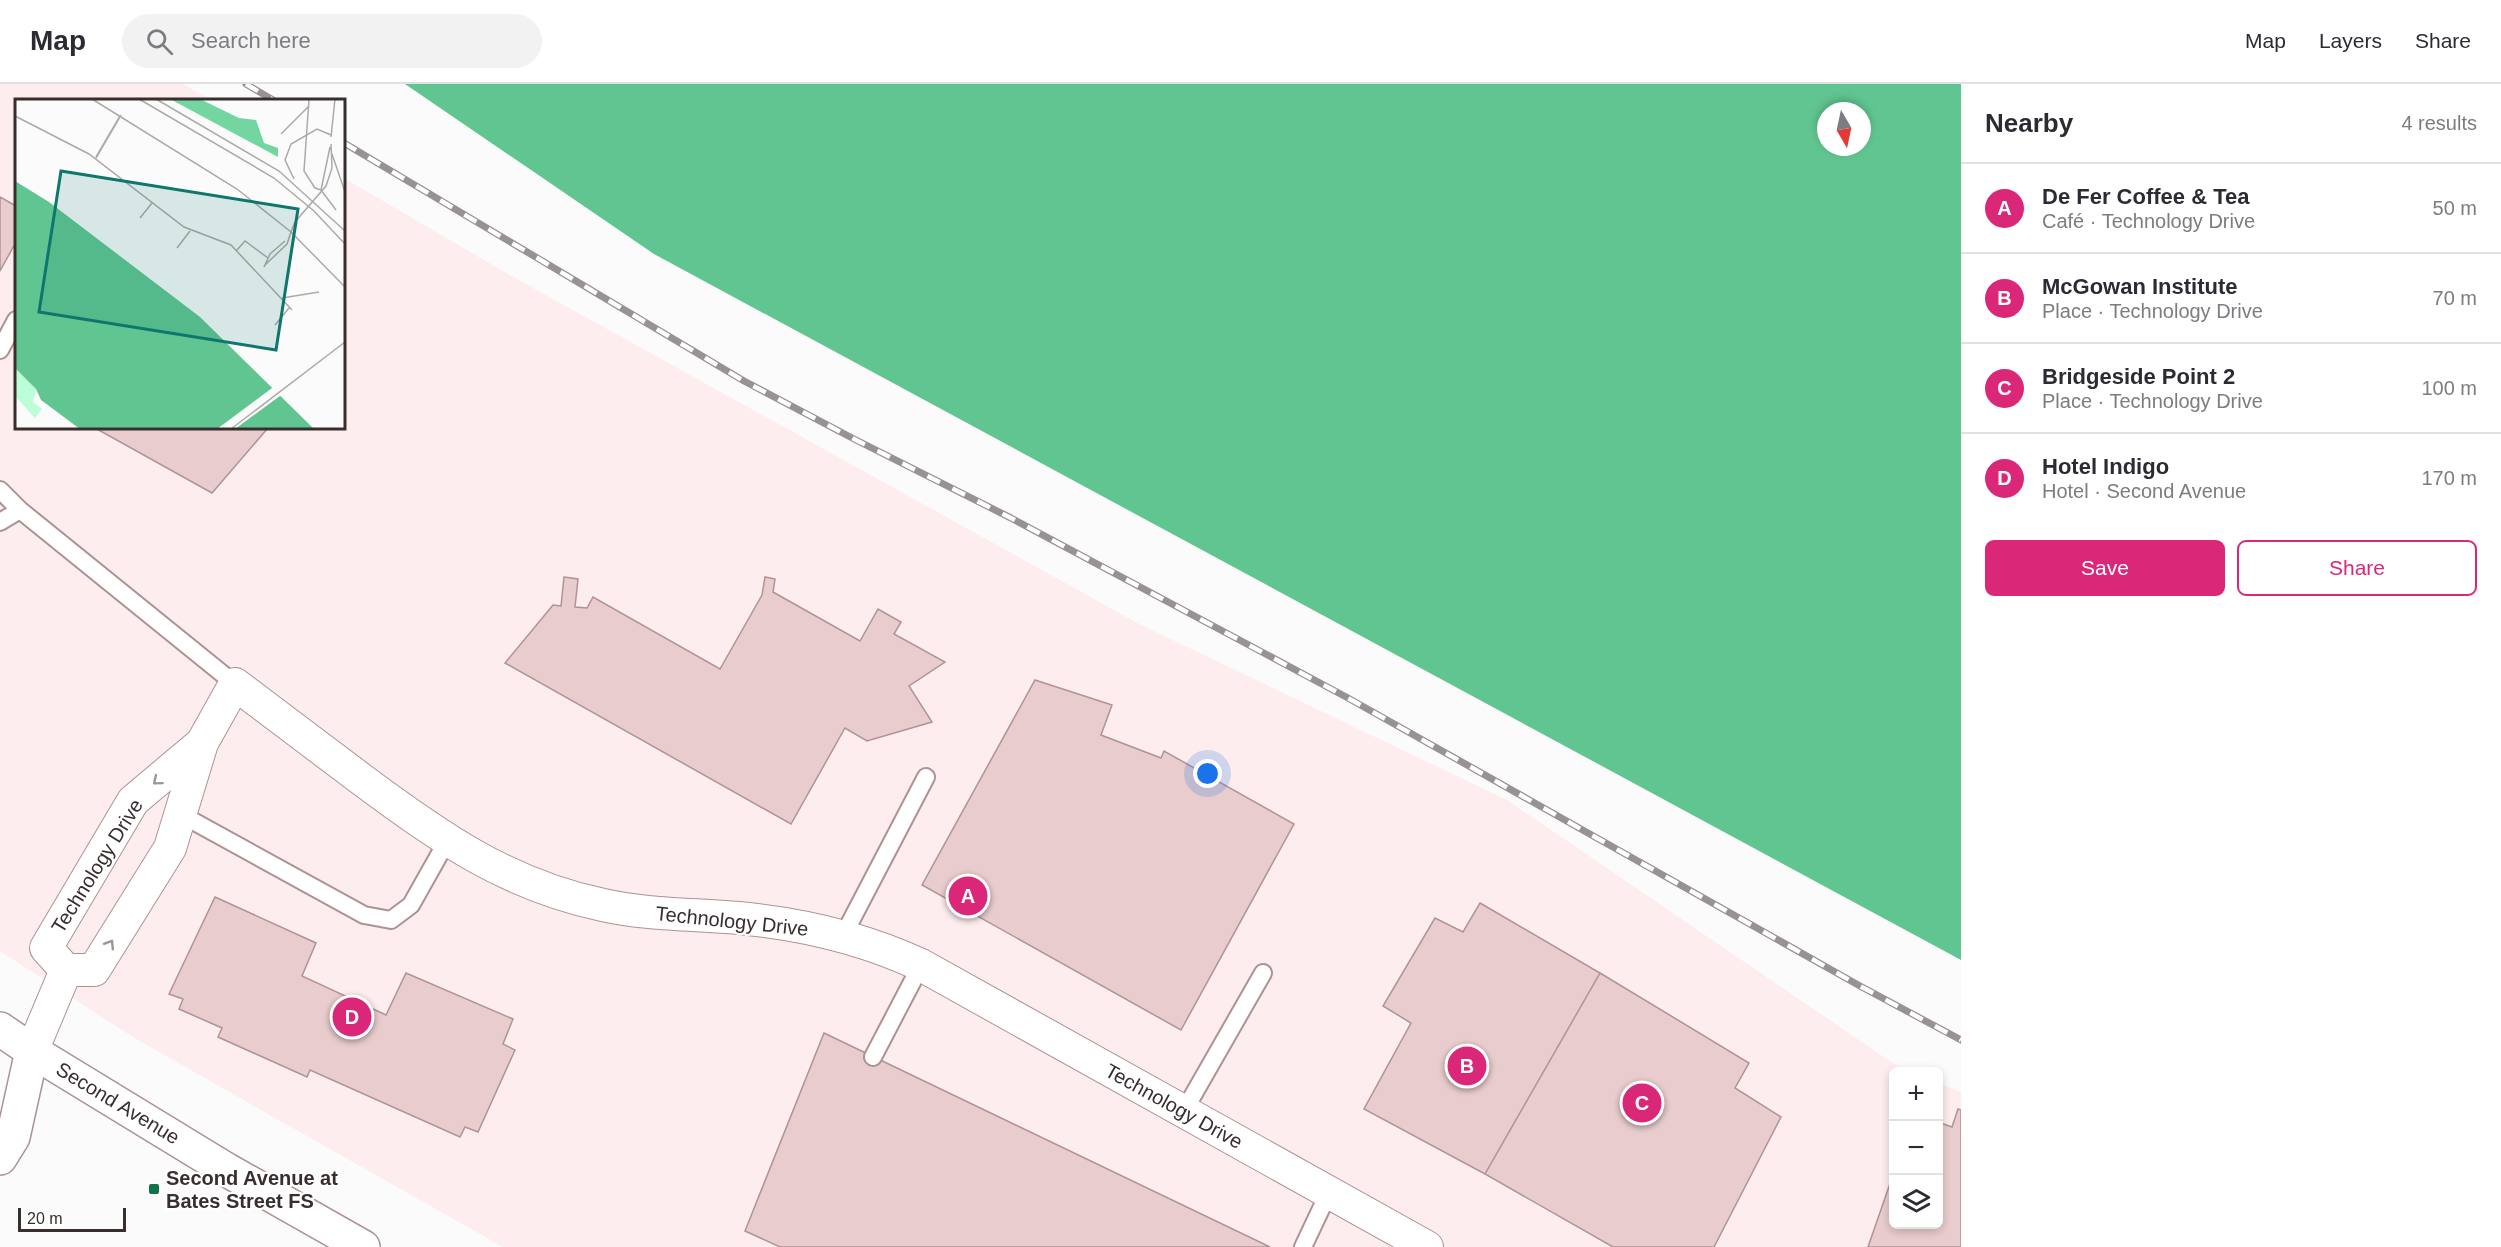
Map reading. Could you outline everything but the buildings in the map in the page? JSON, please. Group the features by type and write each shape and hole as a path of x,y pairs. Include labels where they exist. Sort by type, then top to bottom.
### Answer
{"main road":[{"name":"Second Avenue","path":"0,1029 32,1051 227,1170 363,1247"},
{"path":"0,1158 14,1137 32,1051"}],"street":[{"name":"Technology Drive","path":"202,743 133,801 46,948 66,970 94,970 170,848 182,815 202,743 235,684 447,841 500,871 525,882 602,905 651,913 773,922 843,936 879,947 921,965 1427,1247"},
{"path":"32,1051 66,970"}],"lane":[{"path":"0,350 15,322"},
{"path":"0,490 20,510 235,684"},
{"path":"0,522 20,510"},
{"path":"843,936 926,777"},
{"path":"182,815 364,915 391,920 411,905 447,841"},
{"path":"873,1057 921,965"},
{"path":"1184,1112 1263,973"},
{"path":"1303,1247 1329,1192"}],"shaded area":[{"path":"0,84 183,84 209,99 15,99 15,429 345,429 345,179 501,270 1139,624 1507,800 1900,1067 1889,1067 1889,1229 1943,1229 1943,1085 1961,1092 1961,1247 503,1247 136,1039 0,951"},
{"path":"405,84 1961,84 1961,960 654,254"}],"railway":[{"path":"246,84 271,99"},
{"path":"345,144 744,381 1011,518 1348,698 1860,986 1961,1040"}],"place":[{"name":"De Fer Coffee & Tea","path":"968,896"},
{"name":"Hotel Indigo","path":"352,1017"},
{"name":"McGowan Institute","path":"1467,1066"},
{"name":"Bridgeside Point 2","path":"1642,1103"},
{"name":"Second Avenue at Bates Street FS","path":"154,1189"}]}
